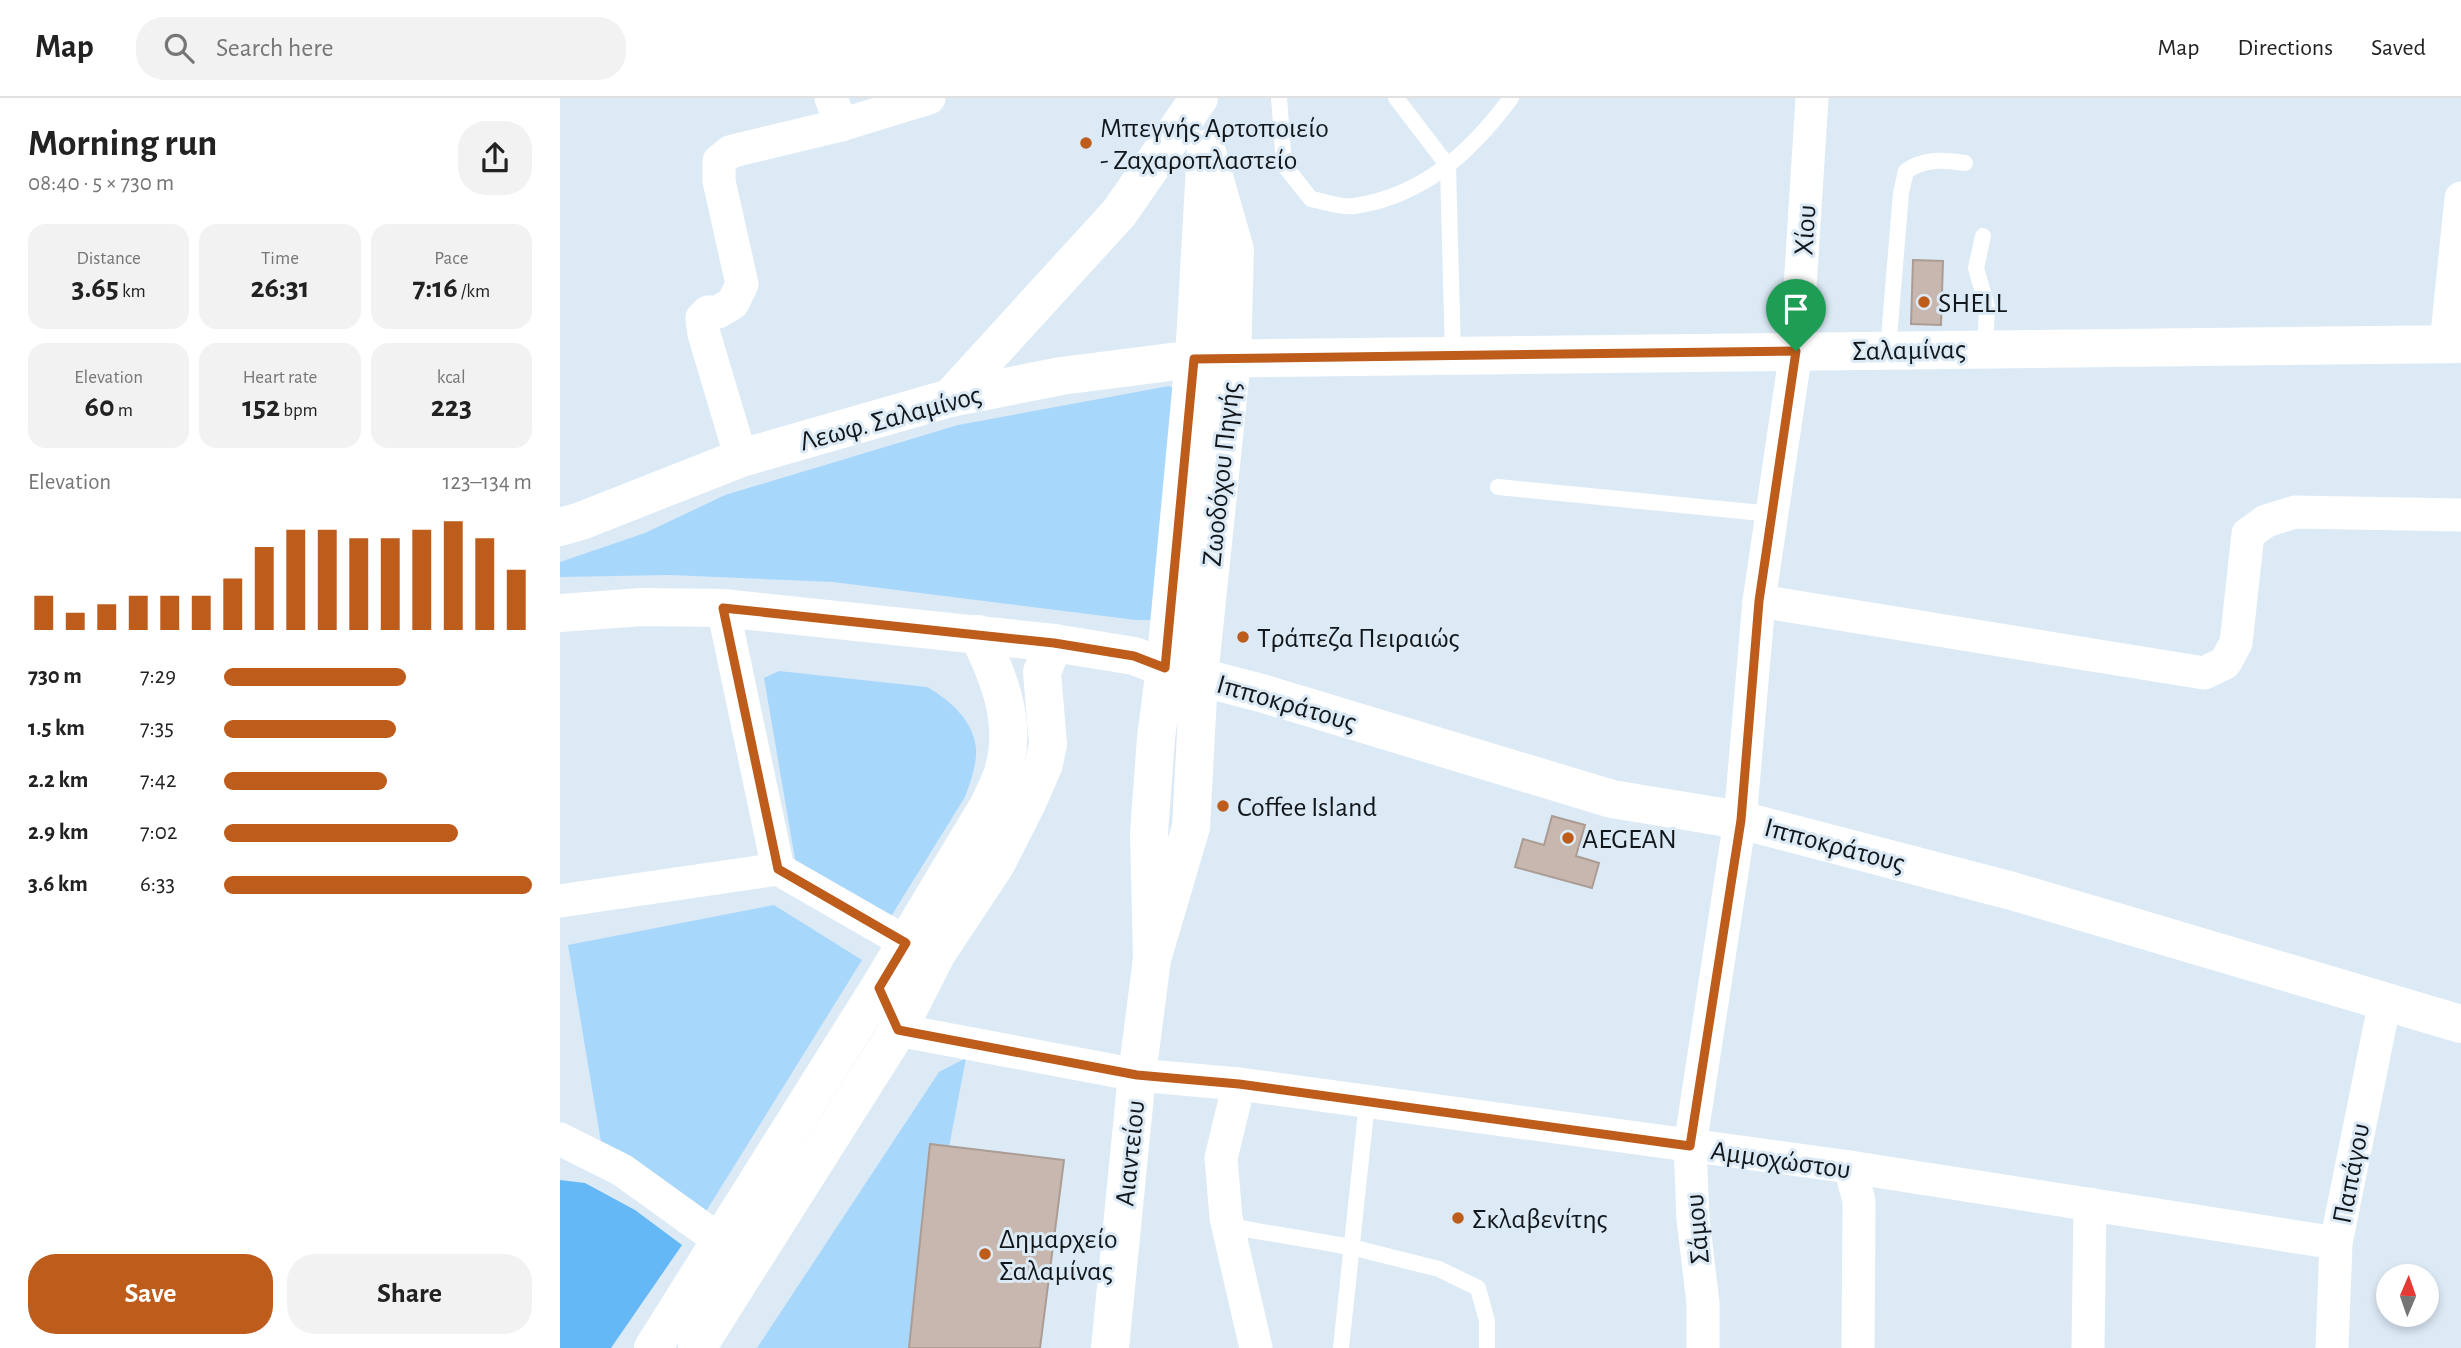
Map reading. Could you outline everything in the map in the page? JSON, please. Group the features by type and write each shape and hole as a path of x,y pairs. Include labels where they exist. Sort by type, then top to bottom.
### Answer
{"main road":[{"path":"950,398 1119,213 1199,98"},
{"name":"Ζωοδόχου Πηγής","path":"1182,673 1194,359 1206,149 1205,98"},
{"name":"Ζωοδόχου Πηγής","path":"1182,673 1232,359 1235,250 1206,149"},
{"name":"Σαλαμίνας","path":"1232,359 2453,344"},
{"name":"Λεωφ. Σαλαμίνος","path":"560,527 741,458 950,398 1061,376 1194,359 1232,359"},
{"path":"560,539 659,490"},
{"path":"560,613 642,607 723,608 1054,643 1134,656 1182,673"},
{"path":"653,1348 879,988 990,803 1004,771 1009,737 1004,695 978,634"},
{"path":"697,1348 898,1030 937,953 996,864 1044,764 1048,744 1042,672 1054,643"},
{"name":"Ιπποκράτους","path":"1182,673 1261,693 1612,799 1741,820 2012,891 2461,1024"},
{"name":"Αιαντείου","path":"1110,1348 1137,1075 1152,959 1149,833 1156,738 1182,673"}],"street":[{"path":"741,458 704,334 702,318 708,312 718,312 733,303 742,284 719,181 719,161 730,152 836,111 929,98"},
{"name":"Χίου","path":"1741,820 1759,601 1796,351 1812,98"},
{"path":"2453,344 2461,198"},
{"path":"1759,601 2204,673 2225,663 2236,643 2248,534 2266,521 2295,512 2461,515"},
{"path":"723,608 778,869"},
{"name":"Σάμου","path":"1703,1348 1703,1303 1693,1219 1690,1146 1741,820"},
{"path":"560,901 778,869 906,943"},
{"path":"879,988 898,1030"},
{"name":"Παπάγου","path":"2332,1348 2336,1243 2385,1001"},
{"name":"Αμμοχώστου","path":"898,1030 1137,1075 1239,1084 1850,1167 2336,1243"},
{"path":"1239,1084 1221,1158 1228,1226 1256,1348"},
{"path":"560,1139 622,1170 721,1239 750,1263"},
{"path":"1850,1167 1859,1201 1858,1348"},
{"path":"2088,1348 2090,1204"}],"lane":[{"path":"1279,98 1284,165 1311,199 1351,206 1410,191 1448,166 1490,127 1511,98"},
{"path":"1396,98 1448,166 1453,356"},
{"path":"1888,350 1901,193 1906,171 1917,163 1934,160 1965,163"},
{"path":"1983,236 1976,268 1987,307 1985,348"},
{"path":"1498,487 1772,514"},
{"path":"1341,1348 1367,1102"},
{"path":"1228,1226 1351,1247 1438,1269 1478,1287 1487,1321 1487,1348"}],"shaded area":[{"path":"1169,386 1181,392 1157,620 1136,620 833,582 670,575 560,577 560,562 645,533 725,495 958,425"},
{"path":"779,671 927,687 952,705 971,729 976,755 965,797 890,918 796,865 764,678"},
{"path":"774,905 862,960 705,1213 602,1148 568,945"},
{"path":"966,1058 941,1189 926,1348 757,1348 939,1072"},
{"path":"560,1180 585,1183 635,1210 682,1245 611,1348 560,1348"}],"building":[{"path":"1913,260 1943,261 1941,325 1911,324"},
{"path":"1552,816 1585,825 1576,856 1599,863 1592,888 1515,867 1523,839 1544,845"},
{"name":"Δημαρχείο Σαλαμίνας","path":"930,1144 1064,1160 1040,1348 909,1348"}],"place":[{"name":"Μπεγνής Αρτοποιείο - Ζαχαροπλαστείο","path":"1086,143"},
{"name":"SHELL","path":"1924,302"},
{"name":"Τράπεζα Πειραιώς","path":"1243,637"},
{"name":"Coffee Island","path":"1223,806"},
{"name":"AEGEAN","path":"1568,838"},
{"name":"Σκλαβενίτης","path":"1458,1218"},
{"name":"Δημαρχείο Σαλαμίνας","path":"985,1254"}],"route":[{"path":"1796,351 1759,601 1741,820 1690,1146 1239,1084 1137,1075 898,1030 879,988 906,943 778,869 723,608 1054,643 1134,656 1165,668 1194,359 1796,351"}]}
